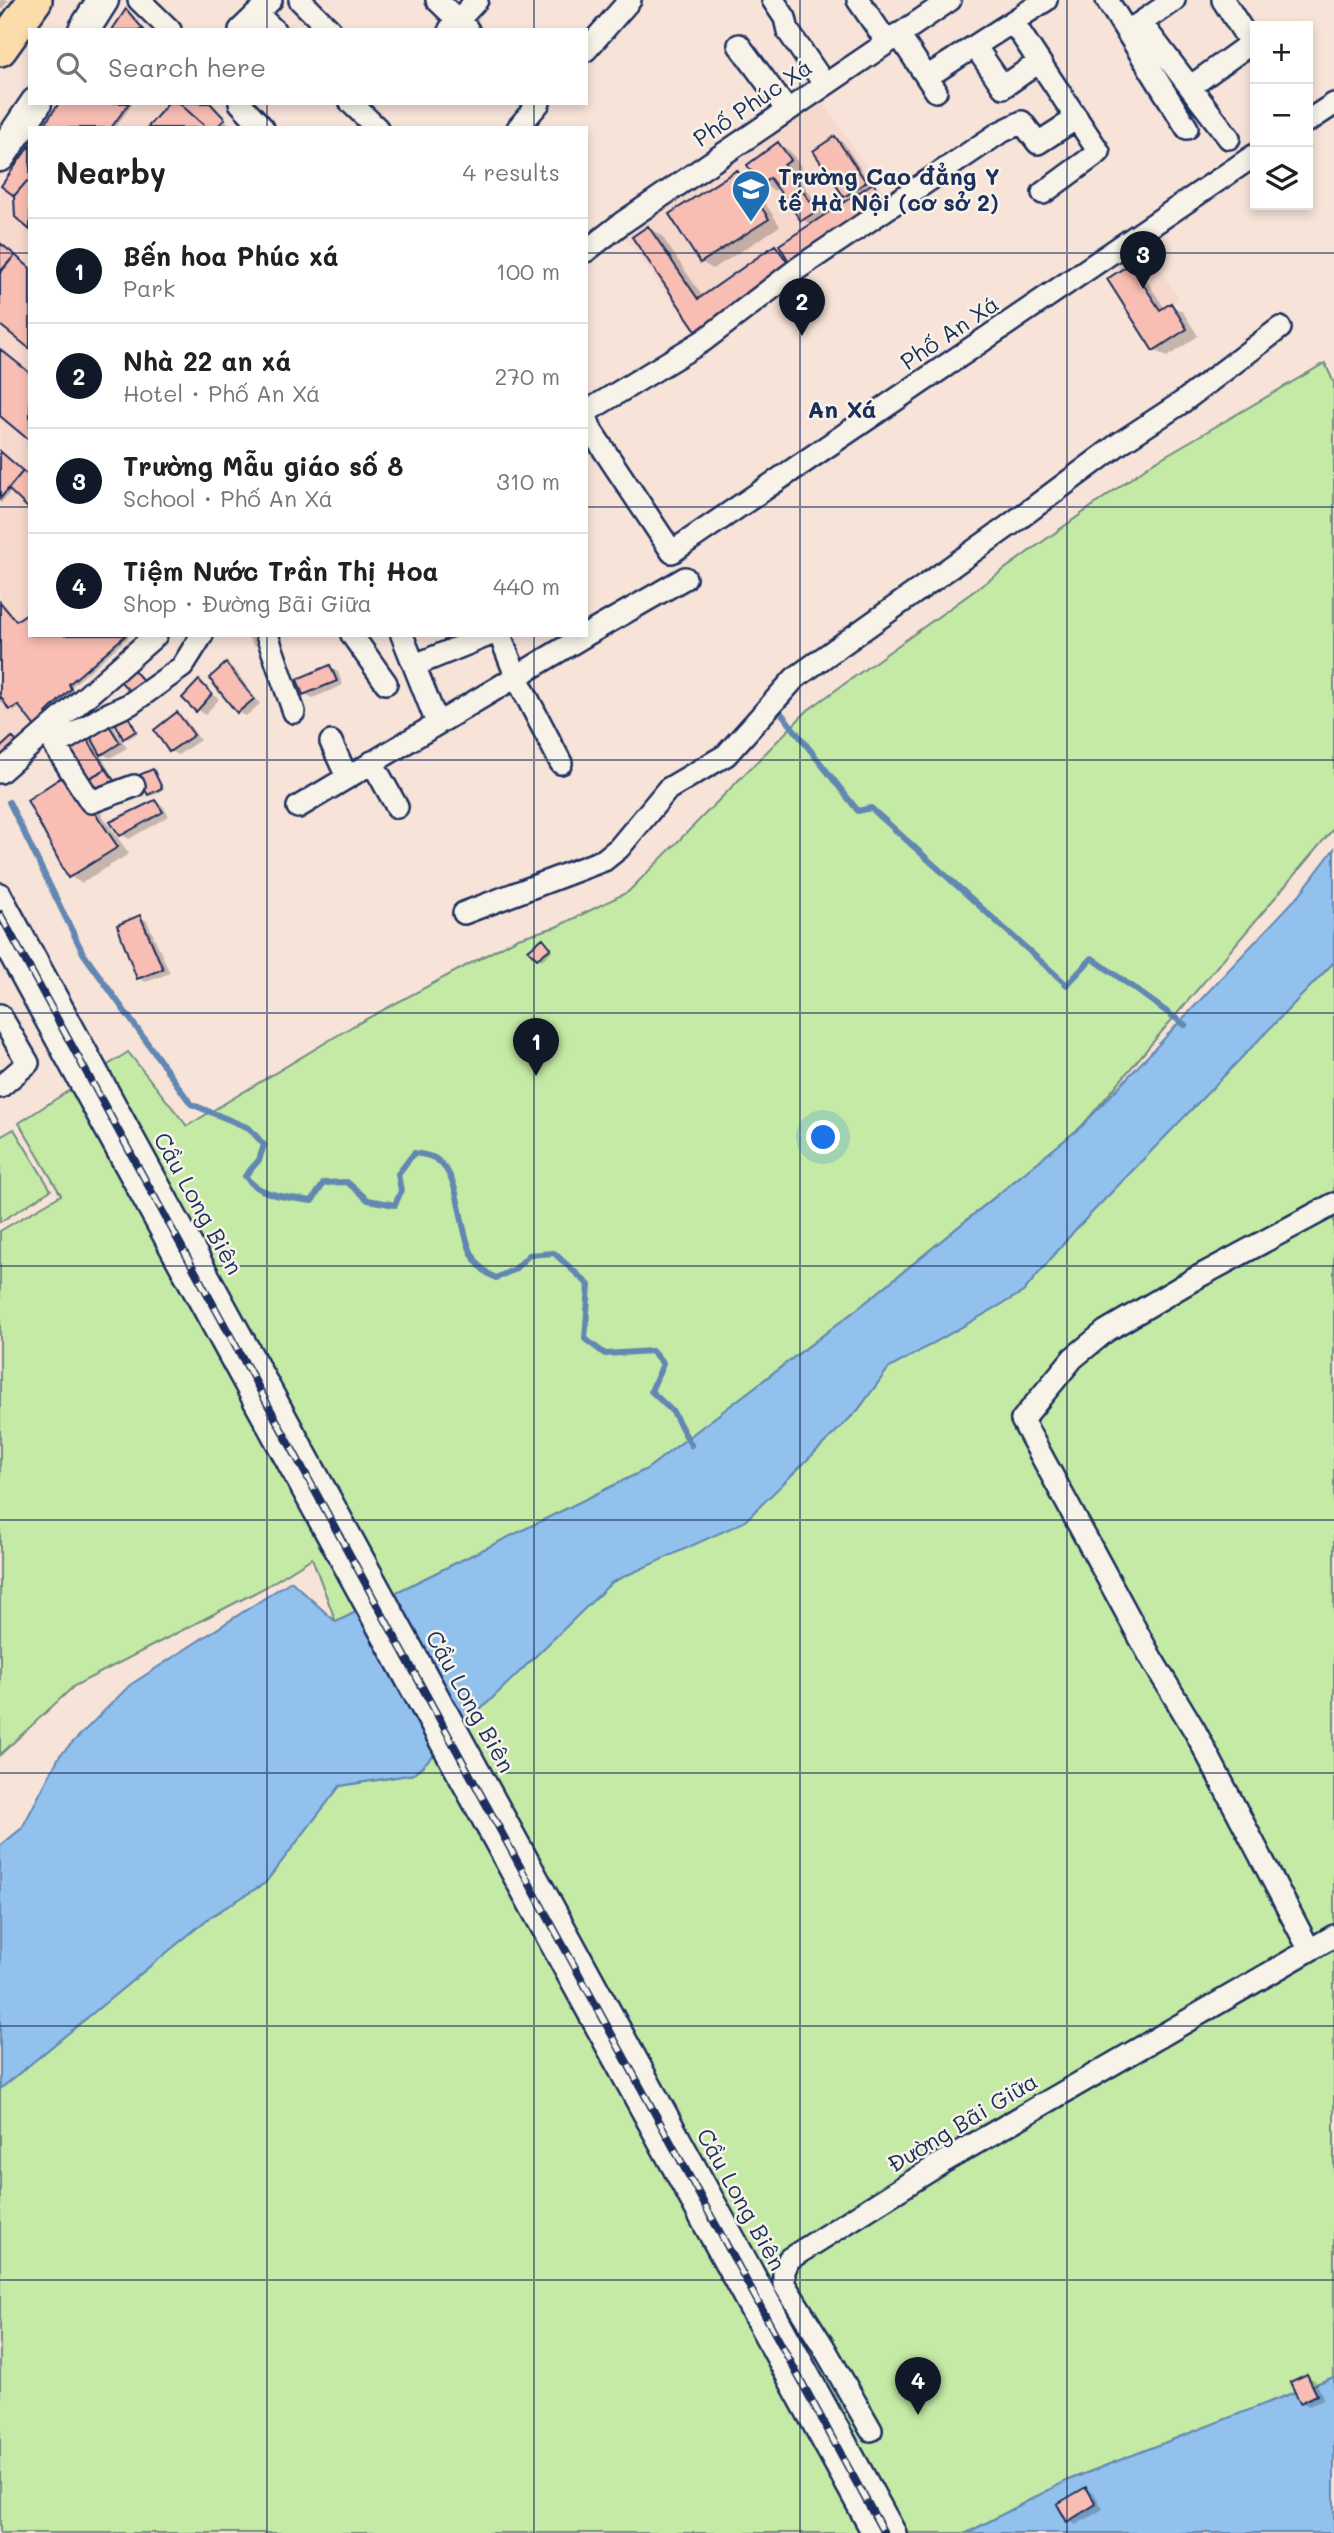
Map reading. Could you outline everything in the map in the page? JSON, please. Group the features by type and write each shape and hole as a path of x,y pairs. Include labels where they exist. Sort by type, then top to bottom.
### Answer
{"main road":[{"path":"0,50 35,0"}],"street":[{"path":"85,28 103,0"},
{"path":"139,0 168,28"},
{"path":"300,0 328,28"},
{"path":"437,0 458,27 477,0"},
{"path":"773,0 785,18 788,32 825,85"},
{"path":"858,0 932,84 975,46 1046,0"},
{"name":"Phố Phúc Xá","path":"588,249 622,223 950,0"},
{"path":"1107,0 1139,18 1229,138"},
{"path":"1139,18 1174,0"},
{"path":"1223,0 1250,41"},
{"path":"588,47 624,2"},
{"path":"242,28 264,7 273,28"},
{"path":"1139,18 1187,128"},
{"path":"1013,22 1099,152 1043,193"},
{"path":"739,45 787,110"},
{"path":"975,46 1003,87 1039,62"},
{"path":"1190,87 1250,48"},
{"path":"1313,118 1334,104"},
{"path":"0,156 35,105"},
{"path":"242,105 261,126"},
{"path":"520,126 538,105"},
{"path":"588,411 703,341 797,269 999,133 1022,122 1038,143 1077,118"},
{"name":"Phố An Xá","path":"588,422 672,552 1250,158"},
{"path":"464,913 604,860 619,848 668,789 726,755 795,678 1120,443 1181,403 1280,328"},
{"path":"588,634 685,578"},
{"path":"0,772 154,637"},
{"path":"134,786 91,802 55,746 104,716 130,705 181,667 201,637"},
{"path":"268,637 294,712"},
{"path":"353,637 386,683"},
{"path":"403,637 437,723"},
{"path":"415,665 484,637"},
{"path":"501,637 516,676 561,763"},
{"path":"298,807 583,637"},
{"path":"331,742 347,777"},
{"path":"372,762 397,807"},
{"name":"Cầu Long Biên","path":"0,894 895,2533"},
{"name":"Cầu Long Biên","path":"0,936 873,2533"},
{"path":"0,1015 28,1063 0,1087"},
{"path":"1309,1949 1195,1731 1151,1658 1022,1420 1073,1358 1105,1331 1196,1278 1334,1204"},
{"name":"Đường Bãi Giữa","path":"871,2430 784,2284 784,2271 789,2259 954,2156 1334,1936"}],"shaded area":[{"name":"Trường Cao đẳng Y tế Hà Nội (cơ sở 2)","path":"822,99 890,204 696,333 624,237 659,209"},
{"path":"58,105 212,105 230,126 43,126"},
{"path":"28,148 28,637 124,637 69,684 71,689 46,713 48,717 0,762 0,187"},
{"path":"1140,238 1179,298 1171,303 1187,329 1153,351 1107,279 1129,264 1121,250"}],"green space":[{"path":"1325,363 1334,383 1334,828 1082,1126 860,1307 647,1469 336,1622 312,1558 264,1588 74,1686 0,1755 0,1231 61,1195 19,1123 128,1052 187,1126 353,1026 518,938 556,927 628,892 808,710 1151,464"},
{"path":"1334,962 1334,2377 1066,2481 967,2533 0,2533 0,2089 210,1917 265,1883 340,1786 414,1774 612,1582 744,1521 858,1410 888,1369 1023,1292 1074,1231"},
{"path":"14,1129 51,1190 0,1222 0,1137"}],"water":[{"path":"1334,849 1334,962 1074,1231 1023,1292 888,1369 858,1410 744,1522 612,1582 414,1774 340,1786 265,1883 210,1917 0,2089 0,1846 22,1828 60,1755 130,1685 291,1581 336,1622 647,1469 860,1307 1082,1126 1299,895"},
{"path":"1334,2377 1334,2533 967,2533 1066,2481"}],"building":[{"path":"126,9 142,28 113,28"},
{"path":"58,105 128,105 112,126 43,126"},
{"path":"166,105 181,105 205,126 149,126"},
{"path":"181,105 212,105 225,119 218,126 205,126"},
{"path":"835,136 866,182 844,197 813,151"},
{"path":"778,142 791,160 784,165 817,211 801,221 770,178 761,185 747,165"},
{"path":"28,148 28,182 14,196 1,186"},
{"path":"737,170 769,219 700,263 669,214"},
{"path":"28,182 28,228 15,217 14,196"},
{"path":"873,183 887,203 792,266 779,245"},
{"path":"648,226 698,299 775,245 791,267 697,332 632,237"},
{"path":"0,243 15,255 0,272"},
{"path":"15,255 28,266 28,347 0,325 0,273"},
{"path":"1130,264 1160,310 1171,303 1187,329 1153,351 1107,279"},
{"path":"0,349 28,371 28,439 0,416"},
{"path":"0,451 23,471 0,499"},
{"path":"23,471 28,475 28,508 8,489"},
{"path":"0,602 16,621 28,612 28,637 124,637 69,684 71,689 46,713 48,717 36,728 18,705 9,710 0,698"},
{"path":"226,663 254,699 237,713 209,678"},
{"path":"330,665 337,681 303,695 297,679"},
{"path":"133,669 146,684 133,695 120,681"},
{"path":"199,680 212,694 196,712 182,698"},
{"path":"125,710 136,731 123,739 112,716"},
{"path":"177,712 194,735 169,752 154,730"},
{"path":"105,719 120,743 101,755 87,730"},
{"path":"83,733 106,769 82,782 60,747"},
{"path":"12,737 19,744 0,762 0,748"},
{"path":"106,769 115,782 91,795 82,782"},
{"path":"153,769 162,788 148,795 137,776"},
{"path":"68,773 118,847 68,878 27,800"},
{"path":"155,800 163,812 120,836 110,822"},
{"path":"140,915 163,969 137,979 117,925"},
{"path":"543,938 551,948 537,959 528,950"},
{"path":"1307,2374 1317,2395 1300,2403 1290,2382"},
{"path":"1086,2487 1096,2504 1067,2522 1057,2504"}],"waterway":[{"path":"782,714 858,811 871,808 1067,985 1092,958 1185,1025"},
{"path":"9,802 83,953 191,1104 249,1128 264,1145 259,1160 245,1176 251,1183 275,1195 312,1201 324,1183 347,1182 368,1200 395,1205 401,1191 398,1174 414,1153 436,1159 447,1170 454,1185 466,1238 472,1254 482,1268 496,1278 515,1269 529,1255 554,1253 589,1285 585,1339 605,1354 652,1351 663,1364 651,1391 673,1412 691,1445"}],"railway":[{"path":"0,914 884,2533"}],"place":[{"name":"Trường Cao đẳng Y tế Hà Nội (cơ sở 2)","path":"751,223"},
{"name":"Trường Mẫu giáo số 8","path":"1143,289"},
{"name":"Nhà 22 an xá","path":"802,336"},
{"name":"Bến hoa Phúc xá","path":"536,1076"},
{"name":"Tiệm Nước Trần Thị Hoa","path":"918,2415"}],"district":[{"name":"An Xá","path":"842,408"}]}
